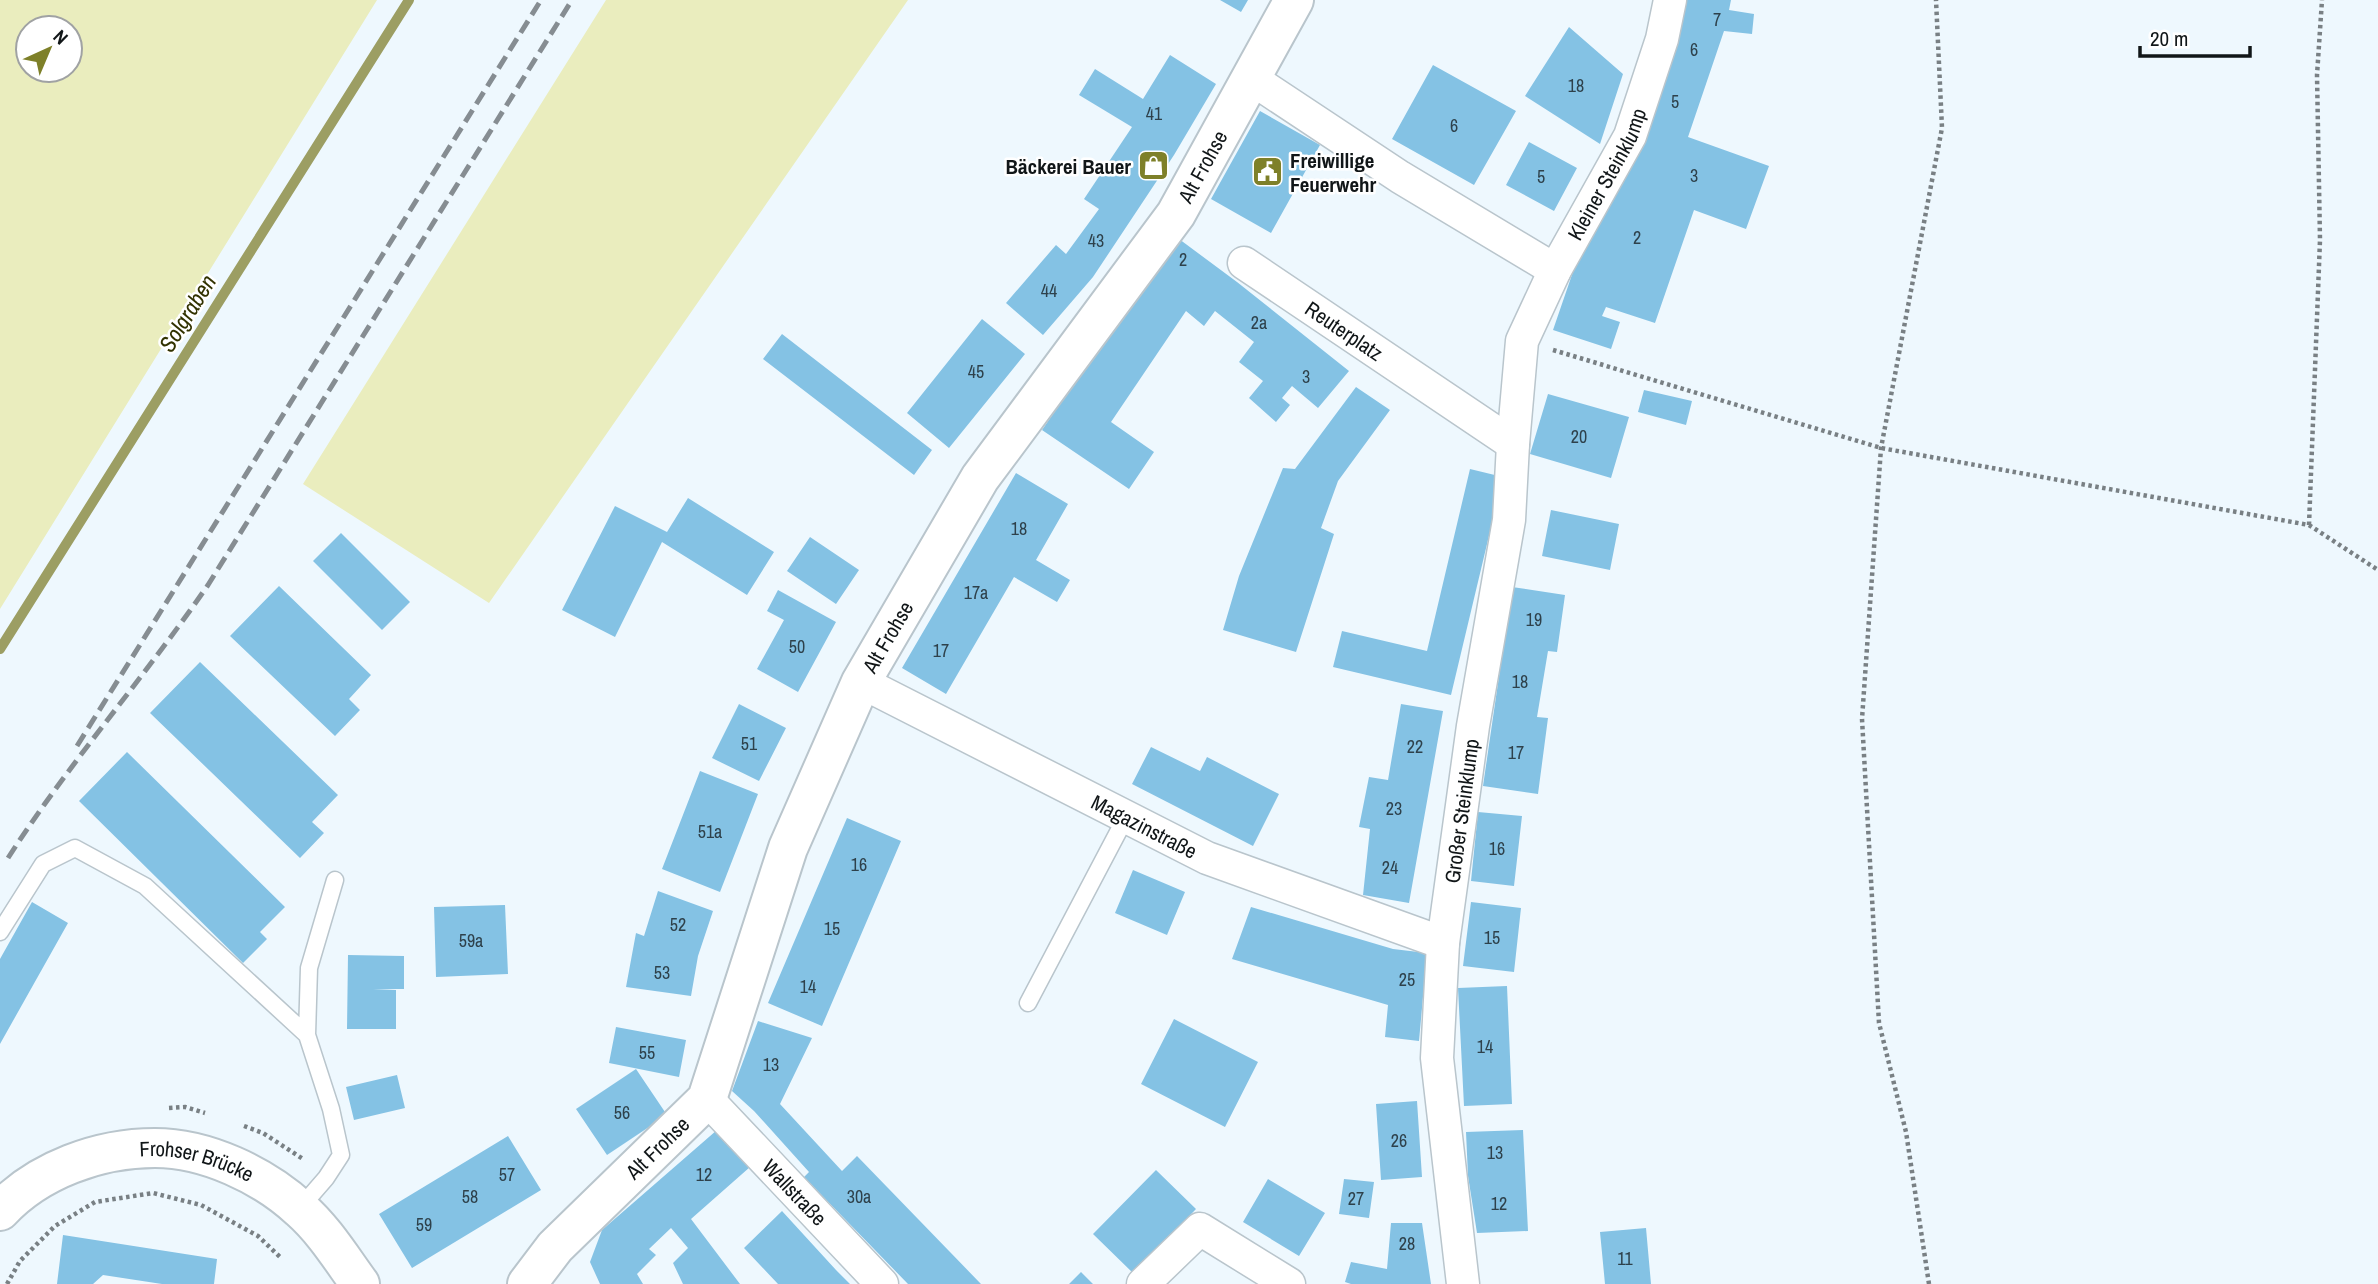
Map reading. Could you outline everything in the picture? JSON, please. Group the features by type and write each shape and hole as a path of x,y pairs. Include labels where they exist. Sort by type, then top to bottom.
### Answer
{"street":[{"name":"Alt Frohse","path":"527,1284 555,1247 707,1099 788,848 861,682 980,478 1176,214 1294,0"},
{"name":"Kleiner Steinklump","path":"1522,341 1555,270 1629,136 1662,39 1670,0"},
{"path":"1252,79 1400,177 1555,270"},
{"name":"Reuterplatz","path":"1244,263 1513,444"},
{"name":"Großer Steinklump","path":"1463,1284 1437,1058 1443,943 1473,726 1509,520 1522,341"},
{"name":"Magazinstraße","path":"861,682 1207,858 1443,943"},
{"name":"Wallstraße","path":"707,1099 882,1284"},
{"name":"Frohser Brücke","path":"0,1211 27,1187 55,1170 91,1158 120,1151 156,1148 188,1153 224,1162 264,1182 300,1208 318,1227 360,1284"},
{"path":"1143,1284 1200,1229 1289,1284"}],"lane":[{"path":"1028,1003 1126,817"},
{"path":"0,932 43,864 75,848 145,886 307,1035"},
{"path":"300,1208 326,1178 341,1155 331,1109 307,1035 309,968 335,880"}],"path":[{"path":"1929,1284 1906,1132 1879,1023 1862,719 1881,448 1942,128 1936,0"},
{"path":"2309,525 2320,240 2317,75 2322,0"},
{"path":"1522,341 1881,448 2309,525 2378,570"},
{"path":"7,1284 20,1261 55,1226 95,1202 153,1193 201,1205 258,1236 280,1257"}],"green space":[{"path":"0,0 377,0 0,609"},
{"path":"606,0 908,0 489,603 303,484"}],"building":[{"path":"1220,0 1248,0 1241,12"},
{"path":"1684,0 1731,0 1729,10 1754,14 1752,34 1724,31 1688,137 1769,166 1746,229 1694,210 1655,323 1606,307 1602,316 1620,322 1611,349 1553,330 1576,263"},
{"path":"1569,27 1623,74 1600,144 1525,96"},
{"path":"1170,55 1216,84 1174,155 1093,277 1043,335 1006,303 1056,245 1066,254 1099,209 1084,199 1132,127 1079,95 1095,69 1143,99"},
{"path":"1433,65 1516,111 1474,185 1392,139"},
{"path":"1260,111 1320,145 1271,233 1211,199"},
{"path":"1529,142 1577,168 1554,211 1506,185"},
{"path":"1175,236 1349,371 1318,408 1292,386 1282,398 1290,405 1276,422 1249,398 1263,381 1239,362 1254,342 1215,311 1204,326 1186,311 1111,422 1154,452 1129,489 1042,430"},
{"path":"982,319 1025,354 949,448 907,413"},
{"path":"782,334 932,450 914,475 763,359"},
{"path":"1356,387 1390,410 1338,481 1321,528 1334,534 1296,652 1223,630 1239,576 1283,468 1295,469"},
{"path":"1644,390 1692,401 1686,425 1638,412"},
{"path":"1548,394 1629,417 1611,478 1530,454"},
{"path":"1470,469 1503,477 1451,695 1333,667 1342,631 1427,651"},
{"path":"1016,473 1068,504 1036,560 1070,580 1057,602 1014,577 946,694 902,668"},
{"path":"688,498 774,552 747,595 662,542 615,637 562,610 615,506 667,532"},
{"path":"1551,510 1619,524 1610,570 1542,556"},
{"path":"341,533 410,602 382,630 313,561"},
{"path":"810,537 859,570 836,604 787,571"},
{"path":"279,586 371,675 349,699 360,710 335,736 230,636"},
{"path":"1512,587 1565,595 1557,652 1548,651 1537,717 1548,718 1538,794 1483,786"},
{"path":"778,590 836,622 798,692 757,669 784,620 767,611"},
{"path":"200,662 338,795 312,822 324,833 300,858 150,713"},
{"path":"739,704 786,728 759,781 712,758"},
{"path":"1401,704 1443,711 1409,903 1363,895 1370,829 1359,827 1369,777 1388,780"},
{"path":"1151,747 1200,771 1207,757 1279,794 1253,846 1132,784"},
{"path":"127,752 285,907 260,932 267,939 243,963 79,801"},
{"path":"700,771 758,794 720,892 662,869"},
{"path":"1478,812 1522,816 1514,886 1471,881"},
{"path":"847,818 901,841 822,1026 768,1003"},
{"path":"1133,870 1185,892 1167,935 1115,913"},
{"path":"658,891 713,911 698,956 691,996 626,987 636,933 644,936"},
{"path":"32,902 68,923 0,1044 0,959"},
{"path":"1471,902 1521,908 1514,972 1463,966"},
{"path":"505,905 508,974 436,977 434,907"},
{"path":"1251,907 1393,949 1427,953 1419,1041 1385,1037 1388,1005 1232,959"},
{"path":"348,955 404,956 404,989 373,989 396,990 396,1029 347,1029"},
{"path":"1507,986 1512,1104 1464,1106 1458,988"},
{"path":"1174,1019 1258,1062 1225,1127 1141,1084"},
{"path":"758,1021 812,1038 780,1104 842,1171 857,1156 981,1284 908,1284 804,1177 809,1172 754,1111 732,1091"},
{"path":"616,1027 686,1040 679,1077 609,1063"},
{"path":"636,1069 667,1115 607,1155 576,1109"},
{"path":"397,1075 405,1108 354,1120 346,1087"},
{"path":"1417,1101 1422,1177 1381,1180 1376,1104"},
{"path":"717,1130 750,1167 691,1219 740,1284 683,1284 673,1263 688,1248 671,1228 649,1249 656,1255 637,1274 643,1284 600,1284 590,1262 602,1230"},
{"path":"1523,1130 1528,1231 1477,1233 1468,1176 1466,1132"},
{"path":"508,1136 541,1190 412,1268 379,1214"},
{"path":"1156,1170 1196,1209 1134,1274 1093,1234"},
{"path":"1268,1179 1325,1213 1299,1256 1243,1222"},
{"path":"1344,1179 1374,1182 1369,1218 1339,1214"},
{"path":"782,1211 850,1284 778,1284 744,1248"},
{"path":"1391,1223 1422,1223 1431,1284 1345,1282 1351,1262 1387,1269"},
{"path":"1646,1228 1651,1284 1605,1284 1600,1232"},
{"path":"63,1235 217,1259 214,1284 162,1284 103,1275 93,1284 57,1284"},
{"path":"1081,1272 1093,1284 1069,1284"}],"waterway":[{"name":"Solgraben","path":"0,649 409,0"}],"railway":[{"path":"77,746 541,0"},
{"path":"8,858 56,788 208,585 572,0"}],"place":[{"name":"Bäckerei Bauer","path":"1154,166"},
{"name":"Freiwillige Feuerwehr","path":"1267,172"}]}
